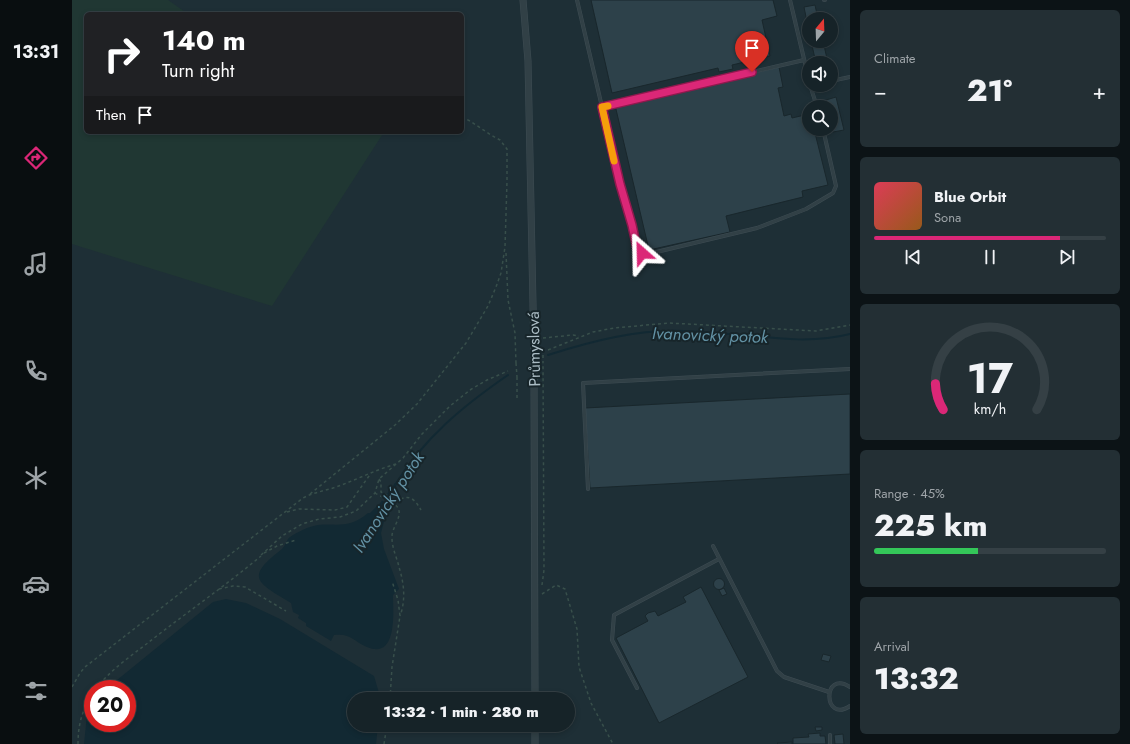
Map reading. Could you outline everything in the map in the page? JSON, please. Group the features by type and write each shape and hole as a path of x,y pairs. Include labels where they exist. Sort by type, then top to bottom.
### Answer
{"street":[{"name":"Průmyslová","path":"523,0 528,61 534,354 535,692"},
{"path":"535,732 535,744"}],"lane":[{"path":"577,0 620,184 638,252 648,254 757,228 806,209 833,193 836,186 825,136"},
{"path":"790,0 803,56"},
{"path":"602,107 802,60"},
{"path":"838,80 850,77"},
{"path":"588,489 583,383 850,369"},
{"path":"713,546 777,671 784,677 829,692"},
{"path":"637,688 612,640 614,615 719,559"},
{"path":"849,708 842,709 834,707 829,700 829,692 831,688 838,684 846,684 850,687"},
{"path":"830,735 830,744"}],"path":[{"path":"464,118 500,140 507,149 505,247 508,300 515,333 517,400"},
{"path":"72,687 80,673 86,667 285,513 294,504 310,494 395,425 412,409 456,356 470,337 488,306 501,274 505,247"},
{"path":"548,350 593,332 614,328 669,323 816,331 850,326"},
{"path":"543,338 573,335 580,336"},
{"path":"543,349 544,570 540,595 556,585 565,589 577,629 579,668 591,703 613,744"},
{"path":"104,680 128,658 217,589 237,576 271,544 293,528 310,521 351,514 360,509 375,494 379,479 403,458 431,425 450,406 470,390 487,380 508,371"},
{"path":"310,494 331,489 379,469 396,464"},
{"path":"285,513 299,509 335,510 347,507 370,474"},
{"path":"379,479 381,482 381,492 397,501 406,496 416,502 421,510"},
{"path":"375,494 392,503 398,508 399,512 392,536 404,591 392,667 390,692"},
{"path":"261,555 277,546 296,540"},
{"path":"392,581 398,600 400,616"},
{"path":"217,589 233,586 245,587 286,611"},
{"path":"78,744 80,719 84,710"},
{"path":"384,744 386,732"}],"green space":[{"path":"72,0 168,0 185,12 84,12 84,134 383,134 272,306 72,244"}],"water":[{"path":"395,483 397,484 388,506 381,533 384,549 399,589 393,595 393,622 389,640 384,647 377,649 362,645 352,638 344,635 334,635 331,641 306,626 306,623 298,618 299,615 293,612 291,603 263,584 259,573 270,559 284,547 291,536 315,526 352,523 360,519 370,513 381,502"},
{"path":"226,599 246,603 280,619 374,676 379,692 347,692 347,732 377,732 376,744 84,744 85,732 136,732 136,680 117,680 213,602"}],"pier":[{"path":"384,494 393,499 390,505 381,500"}],"building":[{"path":"591,0 773,0 777,16 762,20 770,56 732,65 733,69 719,72 718,68 612,93"},
{"path":"815,5 816,12 805,12 804,7"},
{"path":"813,48 825,48 826,56 814,56"},
{"path":"779,67 783,87 778,88 784,116 791,114 792,118 802,116 802,136 816,136 828,185 802,191 803,197 726,216 730,232 649,250 615,105"},
{"path":"836,97 837,100 826,100"},
{"path":"838,105 844,130 838,131"},
{"path":"850,394 850,474 590,488 585,408"},
{"path":"717,579 721,579 723,580 723,588 717,589 714,586 714,582"},
{"path":"701,587 748,677 659,723 616,638 648,621 645,616 648,613 655,611 658,616 686,602 683,597"},
{"path":"724,588 727,594 722,596 719,590"},
{"path":"823,654 831,656 829,662 821,660"},
{"path":"815,727 822,727 822,730 816,731"},
{"path":"820,733 820,736 825,736 826,744 793,744 793,738 809,737 808,734"},
{"path":"843,734 844,744 835,744 834,735"},
{"path":"792,742 792,744 777,743"}],"waterway":[{"name":"Ivanovický potok","path":"548,355 615,337 650,332 684,331 798,339 824,339 850,334"},
{"name":"Ivanovický potok","path":"395,485 419,452 446,424 475,399 508,375"}],"slow traffic":[{"path":"608,106 602,107 614,161"}],"route":[{"path":"642,253 638,252 602,107 752,72"}]}
